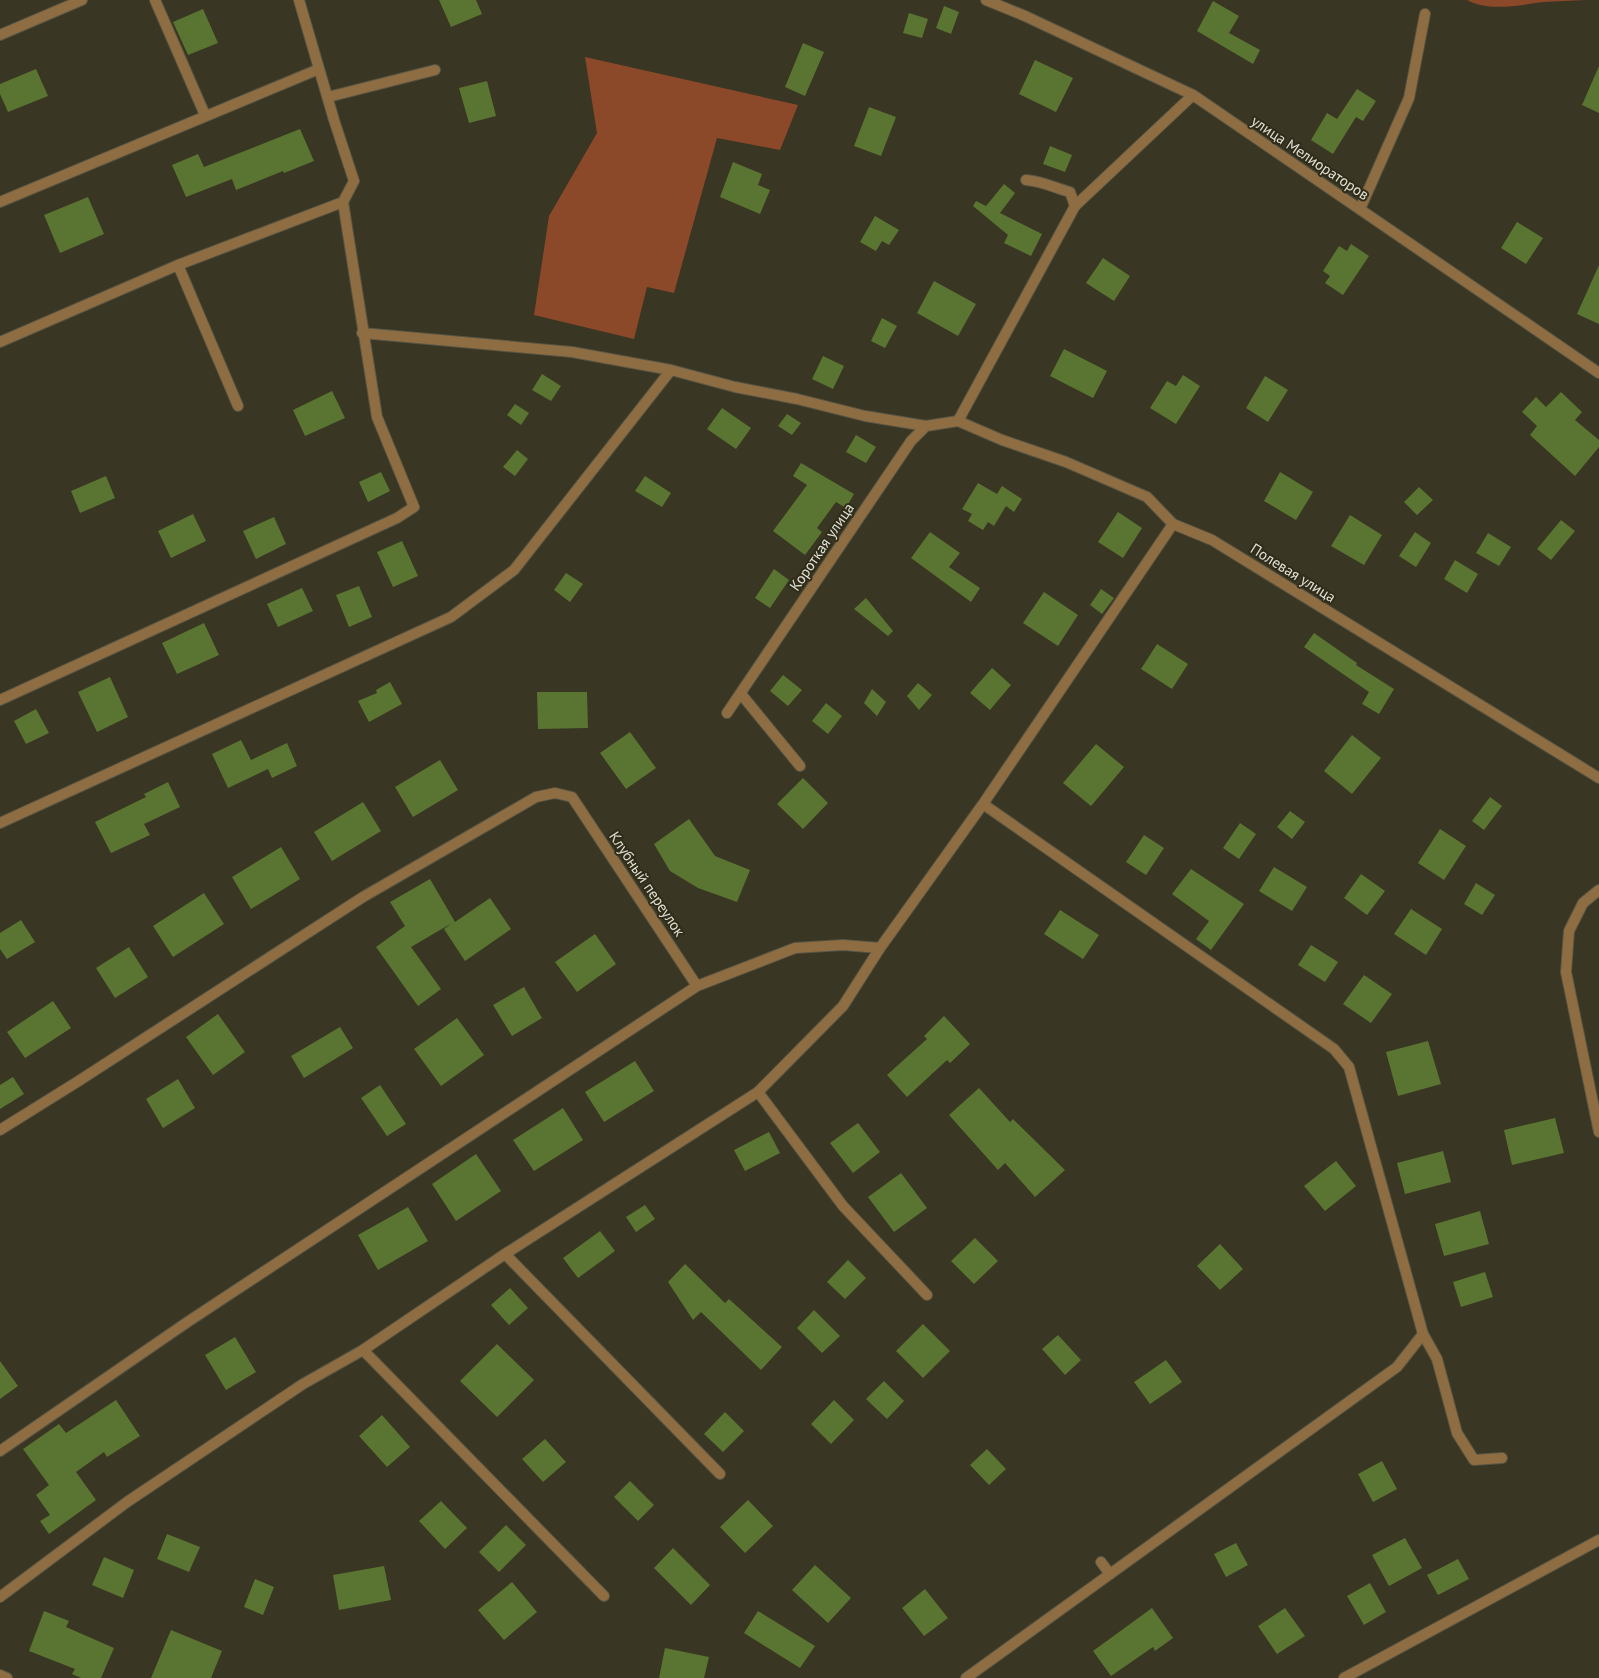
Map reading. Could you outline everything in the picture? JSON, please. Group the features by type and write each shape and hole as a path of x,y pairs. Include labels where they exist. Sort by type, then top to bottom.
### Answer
{"street":[{"path":"0,35 82,0"},
{"path":"155,0 205,115"},
{"path":"0,700 397,518 414,507 377,417 362,333 359,296 343,202 354,181 299,0"},
{"name":"улица Мелиораторов","path":"986,0 1193,95 1599,373"},
{"path":"1360,210 1409,98 1425,14"},
{"path":"0,202 319,69"},
{"path":"328,98 435,70"},
{"path":"362,333 572,352 671,370 735,387 797,399 865,416 926,426 958,421 1075,206 1193,95"},
{"path":"1026,180 1042,180 1052,187 1070,192 1075,206"},
{"path":"0,342 178,265 343,202"},
{"path":"178,265 238,406"},
{"path":"0,823 450,617 514,570 671,370"},
{"name":"Полевая улица","path":"958,421 1002,440 1066,462 1147,498 1174,524 1212,540 1599,778"},
{"name":"Короткая улица","path":"728,713 911,441 926,426"},
{"path":"0,1597 127,1502 303,1384 363,1350 505,1254 758,1092 843,1006 880,948 983,804 1174,524"},
{"path":"741,694 800,766"},
{"name":"Клубный переулок","path":"0,1130 363,897 536,797 555,793 572,797 697,986"},
{"path":"983,804 1334,1049 1349,1067 1423,1334 1437,1359 1457,1433 1474,1460 1502,1458"},
{"path":"1599,890 1583,903 1569,932 1566,972 1599,1132"},
{"path":"0,1450 194,1317 697,986 795,948 843,945 880,948"},
{"path":"758,1092 843,1206 927,1295"},
{"path":"505,1254 720,1474"},
{"path":"966,1678 1397,1367 1423,1334"},
{"path":"363,1350 604,1596"},
{"path":"1344,1678 1599,1540"},
{"path":"1101,1562 1110,1574"},
{"path":"0,1675 7,1678"}],"shaded area":[{"path":"1467,0 1585,0 1494,7 1476,4"},
{"path":"585,57 798,105 780,150 717,138 674,293 647,287 634,339 534,315 549,216 597,133"}],"building":[{"path":"439,0 476,0 482,14 451,27"},
{"path":"1213,1 1239,16 1229,33 1260,50 1253,64 1197,31"},
{"path":"944,6 959,12 951,34 936,28"},
{"path":"203,9 218,43 188,55 173,22"},
{"path":"909,13 928,19 922,38 903,33"},
{"path":"803,43 824,52 805,96 785,87"},
{"path":"1035,60 1073,78 1056,112 1019,94"},
{"path":"1599,66 1599,113 1582,105"},
{"path":"36,69 48,96 8,112 0,94 0,84"},
{"path":"487,81 496,116 469,123 459,88"},
{"path":"1357,89 1376,101 1363,121 1356,117 1333,154 1311,140 1327,113 1337,119"},
{"path":"869,107 896,117 881,156 854,146"},
{"path":"300,129 314,161 236,190 232,179 186,197 172,165 198,154 204,167"},
{"path":"1050,146 1072,155 1065,172 1043,164"},
{"path":"733,162 762,174 758,185 770,190 760,214 720,197"},
{"path":"1004,184 1015,193 1000,213 1042,234 1031,256 1004,243 1008,235 973,206 976,201 986,206"},
{"path":"88,197 104,234 60,253 44,215"},
{"path":"875,216 899,230 889,245 882,241 876,251 860,242"},
{"path":"1517,222 1543,238 1526,264 1501,248"},
{"path":"1351,244 1369,256 1343,295 1325,283 1330,276 1323,271 1339,246 1347,251"},
{"path":"1103,258 1130,276 1114,301 1086,283"},
{"path":"1599,265 1599,324 1577,314"},
{"path":"934,281 976,304 958,336 917,313"},
{"path":"882,318 897,326 885,348 871,341"},
{"path":"1064,349 1107,371 1093,398 1050,376"},
{"path":"823,356 844,366 833,389 812,379"},
{"path":"542,374 561,386 551,401 532,390"},
{"path":"1183,375 1200,386 1176,424 1150,408 1167,381 1176,386"},
{"path":"1265,376 1288,390 1268,422 1246,408"},
{"path":"332,391 345,418 305,436 293,410"},
{"path":"1561,392 1582,412 1575,420 1599,440 1599,447 1575,476 1530,435 1537,426 1522,412 1536,397 1546,407"},
{"path":"515,404 529,413 521,425 507,415"},
{"path":"722,408 751,428 736,449 707,429"},
{"path":"787,414 801,423 792,435 778,426"},
{"path":"856,435 876,447 866,463 846,452"},
{"path":"517,450 528,459 515,476 503,467"},
{"path":"801,463 854,494 846,508 836,502 817,528 822,532 805,555 773,531 807,485 793,476"},
{"path":"381,472 390,491 368,502 359,482"},
{"path":"1280,472 1313,492 1296,520 1264,501"},
{"path":"106,476 115,498 80,513 71,491"},
{"path":"645,476 671,493 662,507 635,491"},
{"path":"978,483 997,494 1002,486 1022,499 1014,512 1006,506 994,526 988,522 983,530 968,521 972,514 962,509"},
{"path":"1419,487 1433,500 1417,515 1404,502"},
{"path":"1118,512 1142,528 1123,558 1098,542"},
{"path":"193,514 206,541 171,558 158,531"},
{"path":"1350,515 1382,535 1364,565 1331,546"},
{"path":"274,517 286,544 256,559 243,531"},
{"path":"1561,520 1575,531 1551,560 1537,549"},
{"path":"930,532 960,553 949,567 980,588 971,602 911,558"},
{"path":"1415,532 1431,543 1416,567 1399,556"},
{"path":"1488,533 1511,547 1499,566 1476,553"},
{"path":"402,541 418,576 393,587 377,552"},
{"path":"1455,560 1478,574 1467,593 1444,579"},
{"path":"774,569 789,580 770,608 755,598"},
{"path":"566,573 583,584 570,602 554,590"},
{"path":"359,586 372,617 349,627 336,595"},
{"path":"302,588 313,611 278,627 267,604"},
{"path":"1101,589 1114,598 1102,614 1090,605"},
{"path":"1044,592 1078,615 1058,646 1023,623"},
{"path":"866,598 893,631 888,636 854,609"},
{"path":"204,623 219,655 177,674 162,643"},
{"path":"1314,633 1357,663 1356,665 1394,689 1379,714 1362,704 1369,692 1304,647"},
{"path":"1157,644 1188,664 1172,689 1141,669"},
{"path":"992,668 1011,685 990,710 970,693"},
{"path":"783,675 802,690 788,706 770,691"},
{"path":"110,677 128,717 97,732 78,692"},
{"path":"390,682 402,704 369,722 358,701 377,693 376,690"},
{"path":"918,683 932,695 919,710 907,696"},
{"path":"872,689 886,702 877,716 864,703"},
{"path":"537,692 587,692 588,728 538,729"},
{"path":"826,703 842,716 828,734 812,721"},
{"path":"36,709 49,733 26,744 14,721"},
{"path":"630,732 656,768 626,789 600,753"},
{"path":"1352,735 1381,758 1352,794 1324,771"},
{"path":"241,740 251,760 287,743 297,766 272,778 268,769 228,788 212,754"},
{"path":"1096,744 1124,767 1091,806 1063,783"},
{"path":"440,760 458,790 413,817 395,787"},
{"path":"803,778 828,803 803,829 777,804"},
{"path":"168,782 180,807 144,824 150,835 111,853 95,822 146,797 144,794"},
{"path":"1490,797 1502,806 1484,830 1472,821"},
{"path":"363,802 381,831 332,861 314,832"},
{"path":"1290,811 1305,822 1292,839 1277,827"},
{"path":"689,819 715,856 750,870 737,902 698,888 670,871 654,844"},
{"path":"1240,823 1256,834 1239,859 1223,848"},
{"path":"1440,829 1466,846 1444,880 1418,863"},
{"path":"1144,835 1164,848 1146,875 1126,862"},
{"path":"281,847 300,879 251,909 232,877"},
{"path":"1274,867 1307,887 1292,911 1259,891"},
{"path":"1191,869 1244,904 1211,950 1196,939 1209,921 1172,894"},
{"path":"1361,874 1385,891 1367,915 1344,898"},
{"path":"430,879 455,922 490,898 511,929 465,961 444,929 452,923 411,947 441,989 418,1006 376,947 405,926 390,902"},
{"path":"1476,883 1495,895 1482,915 1464,904"},
{"path":"204,893 224,924 173,957 153,926"},
{"path":"1411,909 1442,929 1426,955 1394,934"},
{"path":"1060,910 1099,935 1083,959 1044,934"},
{"path":"21,920 35,942 7,959 0,949 0,933"},
{"path":"595,934 616,964 577,992 555,962"},
{"path":"1311,945 1338,962 1325,982 1298,965"},
{"path":"129,947 148,977 115,998 96,968"},
{"path":"1364,975 1392,994 1371,1023 1343,1004"},
{"path":"524,987 542,1018 512,1036 493,1005"},
{"path":"53,1001 71,1028 25,1058 7,1032"},
{"path":"218,1014 245,1052 213,1075 186,1037"},
{"path":"944,1016 970,1044 950,1063 947,1060 907,1097 887,1075 927,1039 924,1036"},
{"path":"457,1018 484,1055 441,1086 414,1049"},
{"path":"340,1027 353,1048 304,1078 291,1056"},
{"path":"1428,1041 1441,1084 1398,1096 1386,1052"},
{"path":"635,1061 654,1091 604,1122 585,1092"},
{"path":"13,1077 24,1094 0,1109 0,1085"},
{"path":"178,1079 195,1108 163,1128 146,1099"},
{"path":"380,1085 406,1124 387,1136 361,1098"},
{"path":"979,1088 1010,1122 1013,1119 1065,1170 1035,1197 1005,1163 998,1170 949,1115"},
{"path":"563,1108 583,1140 534,1171 513,1140"},
{"path":"1555,1118 1564,1153 1512,1165 1504,1130"},
{"path":"858,1123 880,1152 853,1173 830,1143"},
{"path":"769,1132 780,1153 745,1171 734,1150"},
{"path":"1443,1151 1451,1182 1405,1194 1397,1163"},
{"path":"476,1154 501,1191 456,1221 432,1184"},
{"path":"1336,1161 1356,1186 1325,1211 1304,1186"},
{"path":"901,1173 927,1208 894,1232 868,1197"},
{"path":"645,1205 655,1219 636,1232 626,1217"},
{"path":"408,1207 428,1241 378,1270 358,1235"},
{"path":"1480,1211 1489,1244 1444,1256 1435,1224"},
{"path":"600,1231 615,1251 578,1278 563,1258"},
{"path":"975,1238 998,1261 974,1284 951,1261"},
{"path":"1220,1244 1243,1269 1220,1290 1197,1266"},
{"path":"848,1260 866,1278 845,1299 827,1282"},
{"path":"685,1264 725,1303 729,1299 782,1347 761,1370 701,1312 693,1320 668,1282"},
{"path":"1485,1272 1493,1297 1461,1307 1453,1282"},
{"path":"510,1288 528,1308 509,1325 491,1305"},
{"path":"814,1310 840,1336 822,1353 797,1328"},
{"path":"923,1324 950,1351 923,1378 896,1351"},
{"path":"1058,1335 1081,1360 1065,1375 1042,1349"},
{"path":"235,1337 256,1372 226,1390 205,1355"},
{"path":"497,1344 534,1380 497,1417 460,1381"},
{"path":"1166,1360 1182,1382 1150,1404 1134,1382"},
{"path":"0,1361 18,1386 0,1399"},
{"path":"884,1381 904,1401 887,1419 866,1399"},
{"path":"116,1400 140,1436 107,1457 104,1452 76,1472 96,1500 49,1534 40,1521 50,1515 36,1495 49,1485 23,1449 59,1424 66,1433"},
{"path":"834,1400 854,1420 831,1444 811,1424"},
{"path":"725,1412 744,1431 723,1452 704,1434"},
{"path":"382,1415 410,1447 387,1467 359,1436"},
{"path":"545,1439 566,1462 543,1482 522,1459"},
{"path":"987,1449 1006,1469 989,1485 970,1465"},
{"path":"1382,1461 1397,1489 1373,1502 1358,1474"},
{"path":"630,1481 654,1505 638,1521 614,1497"},
{"path":"748,1500 773,1526 745,1553 720,1527"},
{"path":"441,1501 467,1528 445,1549 419,1521"},
{"path":"506,1525 526,1545 499,1572 479,1552"},
{"path":"167,1534 200,1547 189,1572 157,1559"},
{"path":"1405,1538 1422,1568 1389,1586 1372,1555"},
{"path":"1236,1543 1248,1565 1226,1577 1214,1554"},
{"path":"673,1548 710,1585 691,1605 654,1568"},
{"path":"104,1557 134,1570 123,1598 92,1585"},
{"path":"1458,1559 1469,1579 1438,1595 1427,1575"},
{"path":"815,1565 851,1598 828,1623 792,1590"},
{"path":"384,1566 391,1600 339,1610 333,1575"},
{"path":"255,1579 274,1587 263,1615 244,1607"},
{"path":"512,1582 537,1612 504,1640 478,1610"},
{"path":"1370,1583 1386,1612 1364,1625 1347,1596"},
{"path":"925,1589 948,1618 924,1636 902,1608"},
{"path":"1152,1608 1173,1638 1155,1651 1153,1647 1111,1676 1093,1651"},
{"path":"1285,1608 1305,1636 1277,1654 1258,1626"},
{"path":"44,1611 69,1621 66,1627 114,1648 101,1678 81,1678 72,1674 75,1669 29,1651"},
{"path":"758,1611 815,1646 800,1668 744,1633"},
{"path":"171,1630 222,1651 211,1678 151,1678"},
{"path":"665,1648 709,1657 704,1678 659,1678"}]}
